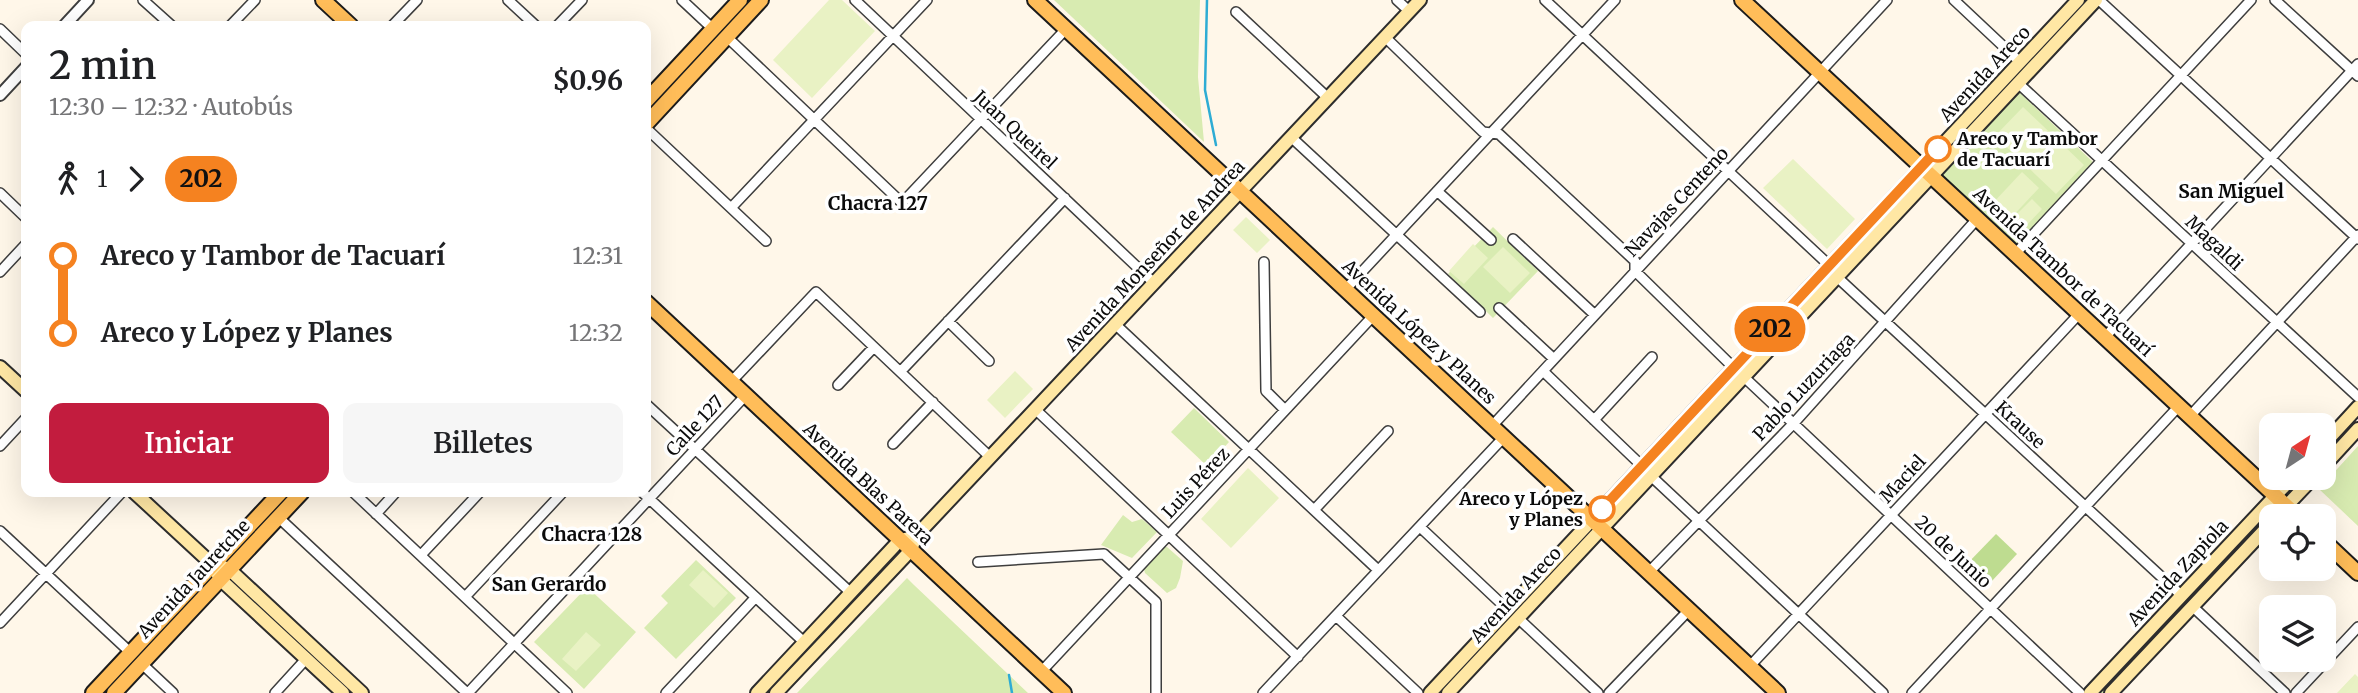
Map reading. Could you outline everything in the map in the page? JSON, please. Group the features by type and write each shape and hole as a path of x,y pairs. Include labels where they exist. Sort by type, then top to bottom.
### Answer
{"main road":[{"path":"323,0 346,21"},
{"path":"651,96 740,0"},
{"path":"651,121 761,0"},
{"name":"Avenida López y Planes","path":"1035,0 1750,666 1772,691"},
{"name":"Avenida Monseñor de Andrea","path":"776,693 909,542 1420,0"},
{"name":"Avenida Tambor de Tacuarí","path":"1742,0 2184,411 2279,504"},
{"name":"Avenida Areco","path":"1927,172 2020,62 2078,0"},
{"name":"Avenida Areco","path":"1430,693 1513,614 1927,172 2098,0"},
{"name":"Avenida Blas Parera","path":"651,307 745,396 909,542 1064,693"},
{"path":"0,367 21,386"},
{"path":"2336,431 2358,407"},
{"path":"2336,453 2358,429"},
{"name":"Avenida Zapiola","path":"2289,504 2302,490"},
{"path":"139,497 213,565 362,693"},
{"name":"Avenida Jauretche","path":"114,693 136,658 213,565 276,497"},
{"name":"Avenida Jauretche","path":"93,693 136,658 225,574 297,497"},
{"name":"Avenida Zapiola","path":"2090,693 2181,595 2259,530"},
{"name":"Avenida Zapiola","path":"2111,693 2259,536"},
{"name":"Avenida Monseñor de Andrea","path":"757,693 850,592 909,542"},
{"path":"2336,552 2358,573"},
{"path":"225,574 306,659 343,693"},
{"name":"Avenida Areco","path":"1448,693 1513,614"}],"street":[{"path":"69,21 89,0"},
{"path":"144,0 167,21"},
{"path":"235,21 255,0"},
{"path":"398,21 417,0"},
{"path":"508,0 531,21"},
{"path":"562,21 582,0"},
{"path":"682,0 713,29"},
{"name":"Juan Queirel","path":"855,0 1154,282"},
{"path":"731,208 927,0"},
{"path":"1397,0 1409,11"},
{"name":"Krause","path":"1545,0 1885,322 2181,595"},
{"path":"1345,290 1615,0"},
{"name":"Navajas Centeno","path":"1492,426 1887,0"},
{"path":"1954,0 2020,62"},
{"path":"1912,693 2085,507 2277,322 2357,237 2098,0"},
{"path":"2015,254 2251,0"},
{"path":"2105,337 2356,70 2275,0"},
{"path":"1236,12 1328,97"},
{"path":"0,29 21,49"},
{"path":"727,37 902,203 1066,29"},
{"name":"20 de Junio","path":"1385,37 1483,132 1499,134 1635,261 1635,271 1739,372 2080,693"},
{"path":"0,95 21,72"},
{"name":"Magaldi","path":"2018,83 2358,397"},
{"path":"651,131 766,241"},
{"path":"1291,137 1480,312"},
{"path":"1437,191 1490,240"},
{"path":"0,193 21,213"},
{"path":"901,371 1065,198"},
{"name":"Pablo Luzuriaga","path":"1649,572 1794,424 1977,219"},
{"path":"1513,239 1595,315"},
{"path":"0,272 21,249"},
{"path":"1265,262 1266,391 1285,410"},
{"name":"Calle 127","path":"731,382 816,292 874,346"},
{"path":"1499,308 1554,359"},
{"name":"Maciel","path":"1750,666 2080,314"},
{"name":"Luis Pérez","path":"1041,672 1373,316"},
{"path":"948,321 989,360"},
{"path":"1115,324 1378,570"},
{"path":"838,385 874,346 990,457"},
{"path":"1594,420 1652,357"},
{"path":"1543,371 1883,693"},
{"name":"Calle 127","path":"651,489 695,449 745,396"},
{"path":"893,444 933,402"},
{"path":"651,409 850,592"},
{"path":"1035,409 1298,657"},
{"path":"0,446 21,423"},
{"path":"1314,510 1388,431"},
{"path":"1263,693 1504,437"},
{"path":"0,623 117,497"},
{"path":"358,497 567,693"},
{"path":"376,513 391,497"},
{"path":"421,555 475,497"},
{"path":"465,597 558,497"},
{"name":"Calle 127","path":"468,693 643,497"},
{"path":"647,497 804,642"},
{"path":"278,517 468,693"},
{"path":"1420,527 1598,693"},
{"path":"0,531 173,693"},
{"path":"978,562 1104,554 1156,602 1156,693"},
{"path":"666,693 755,598"},
{"path":"2192,606 2285,693"},
{"path":"1609,693 1689,610"},
{"path":"1336,616 1418,693"},
{"path":"2295,693 2358,627"},
{"path":"275,693 306,659"}],"green space":[{"path":"829,0 842,0 875,31 812,98 773,60"},
{"path":"1054,0 1200,0 1198,77 1204,142"},
{"path":"2019,92 2093,162 2018,245 1941,175"},
{"path":"2023,107 2084,165 2056,194 1995,136"},
{"path":"1793,159 1855,219 1827,249 1763,188"},
{"path":"2022,172 2039,188 2009,220 1992,204"},
{"path":"2032,199 2042,209 2025,227 2014,217"},
{"path":"1246,217 1270,240 1257,253 1233,230"},
{"path":"1493,227 1538,271 1493,318 1448,274"},
{"path":"1473,244 1488,258 1464,284 1449,271"},
{"path":"1503,247 1530,273 1510,293 1483,267"},
{"path":"1015,371 1033,389 1005,418 987,400"},
{"path":"1194,408 1229,442 1207,466 1171,432"},
{"path":"2358,446 2358,526 2320,490 2336,490 2336,470"},
{"path":"1248,468 1279,498 1231,548 1201,519"},
{"path":"2287,490 2295,490 2282,504 2274,504"},
{"path":"1123,515 1132,522 1142,519 1157,532 1132,558 1101,545"},
{"path":"2259,520 2259,528 2104,693 2096,693"},
{"path":"1996,534 2017,554 1991,582 1985,584 1965,566"},
{"path":"1162,547 1167,547 1183,561 1176,588 1167,593 1144,569"},
{"path":"893,556 896,559 771,693 765,693"},
{"path":"696,560 736,598 676,659 644,628 668,603 661,596"},
{"path":"703,570 728,593 714,608 689,585"},
{"path":"907,578 914,585 1028,693 797,693"},
{"path":"587,587 636,632 584,689 534,642"},
{"path":"586,632 601,645 576,671 562,659"},
{"path":"2355,674 2358,677 2358,693 2337,693"}],"waterway":[{"path":"1207,0 1205,90 1216,145"},
{"path":"1009,675 1012,693"}],"bus line":[{"name":"202","path":"1602,509 1938,149"}],"place":[{"name":"Areco y Tambor de Tacuarí","path":"1938,149"},
{"name":"Areco y López y Planes","path":"1602,509"}],"district":[{"name":"San Miguel","path":"2231,191"},
{"name":"Chacra 127","path":"878,203"},
{"name":"Chacra 128","path":"592,534"},
{"name":"San Gerardo","path":"549,584"}]}
